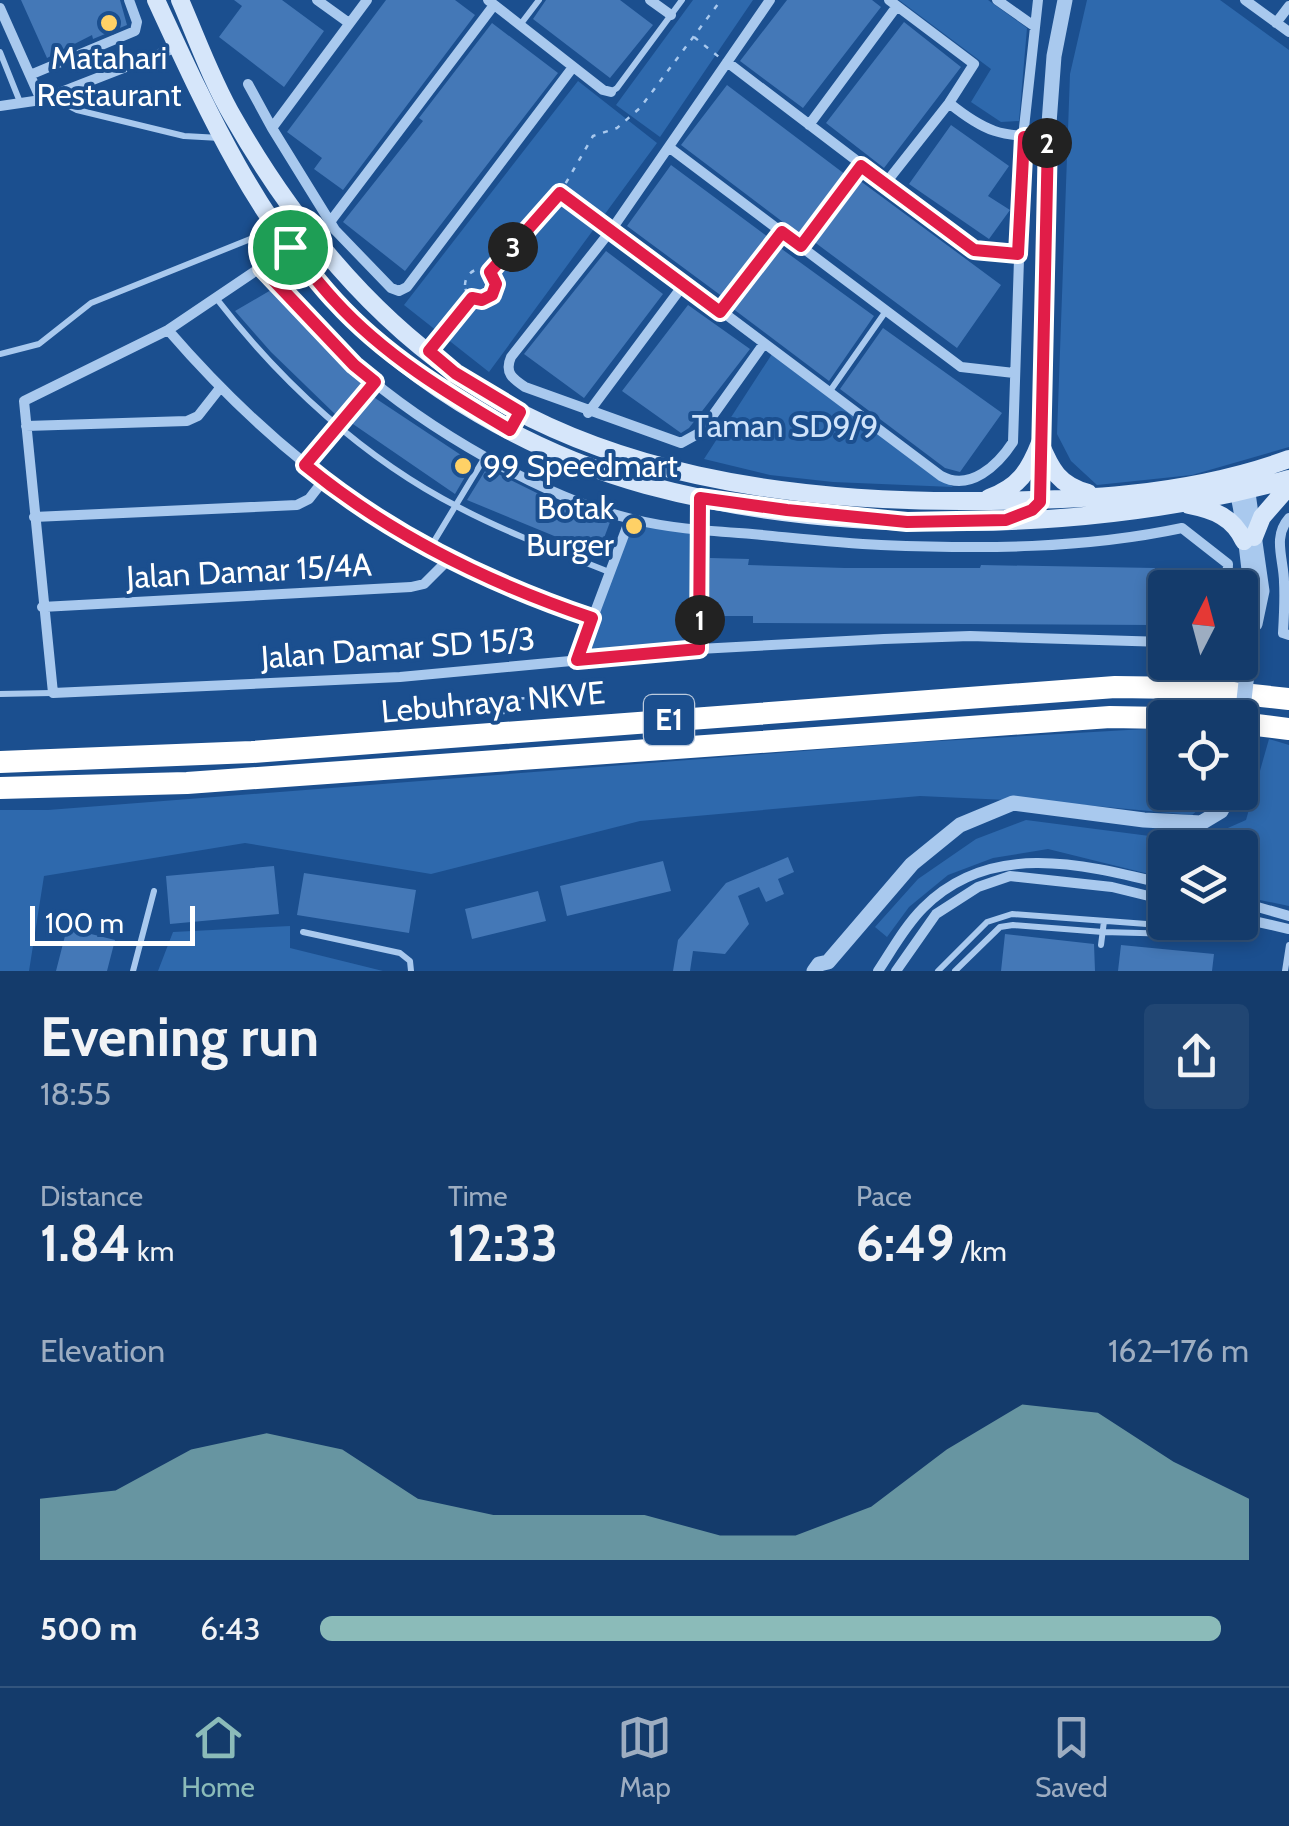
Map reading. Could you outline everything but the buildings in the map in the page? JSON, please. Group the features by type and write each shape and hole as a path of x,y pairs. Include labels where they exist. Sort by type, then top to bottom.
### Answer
{"highway":[{"name":"Lebuhraya NKVE","path":"0,762 252,752 1115,687 1186,688 1289,699"},
{"name":"Lebuhraya NKVE","path":"0,788 187,782 1110,716 1148,717"},
{"path":"1258,725 1289,729"}],"main road":[{"path":"156,0 221,138 290,247 336,302 426,379 510,430 584,464 700,498 907,522 1072,516 1180,503 1241,484 1289,458"},
{"path":"165,0 174,41"},
{"path":"180,0 233,116 308,230 338,268 380,310 455,373 520,412 597,446 699,477 798,492 913,501 1040,502 1289,482"},
{"path":"194,0 194,31"},
{"path":"510,430 520,412"},
{"path":"1040,442 1059,480 1071,488 1104,496"},
{"path":"979,501 1012,488 1023,478 1040,442"},
{"path":"1180,503 1222,515 1249,539 1289,482"}],"street":[{"path":"30,75 135,30 137,22 128,0"},
{"path":"317,0 350,23"},
{"path":"272,128 366,0"},
{"path":"650,0 671,16"},
{"path":"763,345 701,432 688,442 674,442 588,412 512,379 508,368 511,358 670,148 770,0"},
{"path":"997,0 1034,26"},
{"path":"612,229 763,345 950,480 960,482 980,476 1011,447 1024,137 1038,0"},
{"path":"1065,0 1054,56 1048,137 1040,502 1046,509 1072,516"},
{"path":"1245,0 1289,32"},
{"path":"330,222 491,2 603,90 611,92"},
{"path":"809,125 893,3 973,61 972,70 949,103 884,184"},
{"path":"1276,23 1289,6"},
{"path":"0,8 42,100"},
{"path":"0,106 22,106 42,100 174,41"},
{"path":"727,62 974,250 1018,254"},
{"path":"248,84 330,222 391,288 400,291 408,287 573,67"},
{"path":"949,103 985,130 1048,137"},
{"path":"670,148 966,369 1014,373"},
{"path":"53,693 24,404 29,396 168,330 290,247"},
{"path":"262,268 354,365 407,407 485,457 550,489 630,519 701,531 934,548 1080,545 1182,528 1228,564 1228,570"},
{"path":"588,412 684,284"},
{"path":"168,330 220,388 323,480 448,560 534,598 592,618"},
{"path":"26,426 186,422 198,416 220,388"},
{"path":"699,477 699,649"},
{"path":"34,516 298,504 310,499 323,480"},
{"path":"1241,484 1249,539 1252,632 1244,700"},
{"path":"1006,520 1032,510 1040,502"},
{"path":"1289,518 1283,525 1279,552 1287,578 1283,633 1289,635"},
{"path":"577,660 630,519"},
{"name":"Jalan Damar 15/4A","path":"42,607 411,587 424,584 448,560"},
{"name":"Jalan Damar SD 15/3","path":"53,693 400,677 699,649 970,636 1148,641"},
{"path":"823,968 912,864 960,825 1012,803 1144,820 1201,823 1222,810"},
{"path":"878,971 921,910 944,889 1001,864 1029,862 1116,872 1148,880"},
{"path":"896,971 936,914 978,887 1010,876 1112,887 1148,896"},
{"path":"1258,907 1289,916"},
{"path":"1258,922 1289,929"}],"lane":[{"path":"520,25 539,0"},
{"path":"611,92 682,0"},
{"path":"0,52 22,106"},
{"path":"63,92 77,110 184,136 221,138"},
{"path":"801,246 861,166"},
{"path":"0,354 39,344 91,303 279,228"},
{"path":"720,312 782,232"},
{"path":"216,298 276,371 338,426 457,507 609,572"},
{"path":"829,392 886,310"},
{"path":"305,465 375,382"},
{"path":"430,549 485,457"},
{"path":"0,694 53,693"},
{"path":"133,971 154,892"},
{"path":"938,971 994,917 1012,914 1148,924"},
{"path":"1101,945 1104,921"},
{"path":"955,971 1000,927 1148,933"},
{"path":"303,932 400,953 410,961 411,971"},
{"path":"1285,971 1289,947"}],"path":[{"path":"490,272 560,193 593,136 616,128 640,108 721,0"},
{"path":"692,36 711,50"},
{"path":"560,193 612,229"},
{"path":"476,270 490,272 496,284 492,295 482,300 472,298 466,290 468,275 476,270"},
{"path":"429,351 472,298"},
{"path":"494,734 510,699 528,698 550,729"}],"green space":[{"path":"693,0 753,0 660,137 616,105"},
{"path":"899,0 988,0 1027,28 1019,121 1001,122 971,102 991,69"},
{"path":"1087,0 1220,0 1289,50 1289,447 1192,475 1097,485 1071,461 1057,434 1070,74"},
{"path":"578,81 657,143 489,372 404,305"},
{"name":"Taman SD9/9","path":"772,354 953,487 770,475 704,459"},
{"path":"632,524 696,533 697,644 582,657"},
{"path":"1148,729 1148,810 1198,810 1192,815 1052,802 920,796 640,821 431,874 245,843 44,876 29,971 0,971 0,810 48,810 906,743"},
{"path":"1269,739 1289,745 1289,906 1258,900 1258,830 1223,830 1246,820 1249,810 1258,810 1258,778"},
{"path":"1026,820 1148,836 1148,874 1048,849 993,858 948,875 909,907 887,937 875,927 918,879 976,839"},
{"path":"290,926 290,948 383,971 158,971 173,932"}],"place":[{"name":"Matahari Restaurant","path":"109,23"},
{"name":"99 Speedmart","path":"463,466"},
{"name":"Botak Burger","path":"634,526"}],"route":[{"path":"1024,137 1048,137 1040,502 1032,510 1006,520 907,522 700,498 699,649 577,660 592,618 534,598 448,560 363,508 305,465 375,382 262,268 290,247 367,332 441,390 510,430 520,412 455,373 429,351 472,298 482,300 492,295 496,284 490,272 560,193 720,312 782,232 801,246 861,166 974,250 1018,254 1024,137"}]}
